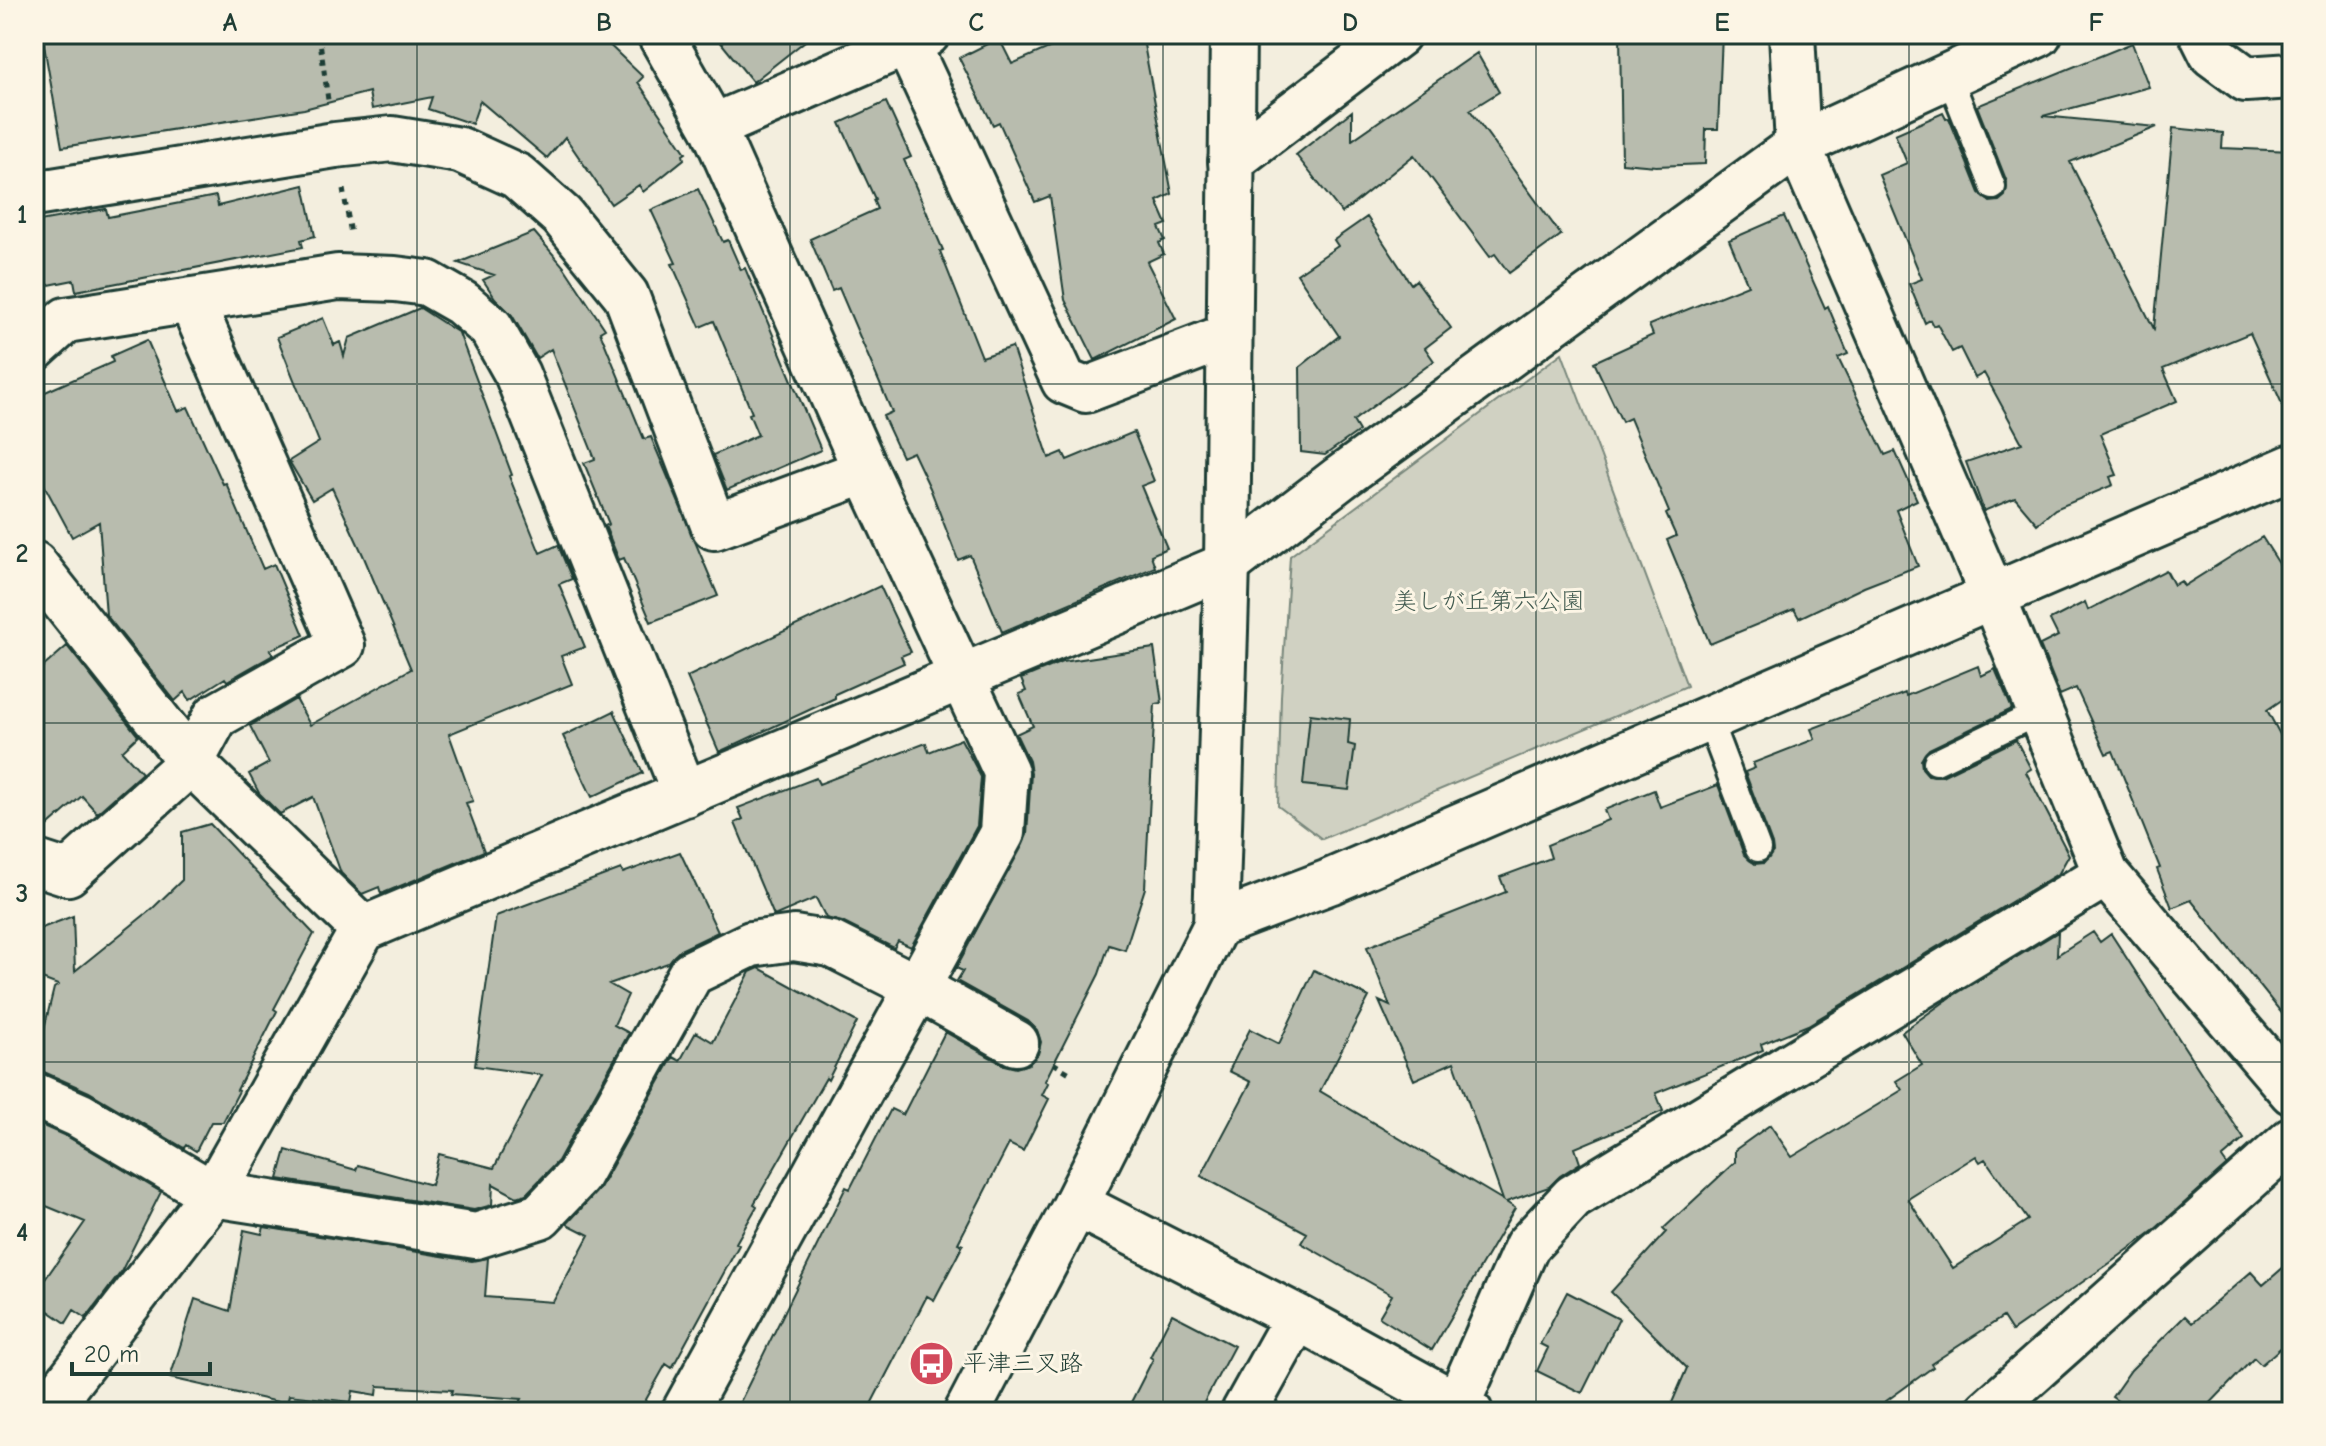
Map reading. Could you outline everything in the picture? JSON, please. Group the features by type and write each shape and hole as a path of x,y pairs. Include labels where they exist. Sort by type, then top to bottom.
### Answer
{"street":[{"path":"660,34 713,127 866,471 1006,772 1002,833 684,1412"},
{"path":"967,1412 1216,925 1227,565 1233,34"},
{"path":"1231,161 1398,34"},
{"path":"1792,34 1798,145 1992,594 2106,874 2292,1092"},
{"path":"49,1397 213,1194 363,929 1227,565 1340,478 1798,145 2039,34"},
{"path":"2202,34 2212,54 2246,79 2292,76"},
{"path":"713,127 912,37 1064,381 1086,390 1228,336"},
{"path":"34,194 335,145 392,139 460,150 517,176 562,216 626,295 714,527 866,471"},
{"path":"34,349 66,320 338,277 427,283 462,303 491,328 517,374 685,794"},
{"path":"34,862 68,873 191,762 216,716 342,645 191,300"},
{"path":"1216,925 1329,882 1992,594 2289,473"},
{"path":"34,564 191,762 363,929"},
{"path":"1076,1204 1297,1317 1460,1410 1527,1246 1573,1197 2106,874"},
{"path":"34,1095 79,1115 213,1194 476,1236 540,1216 578,1176 691,973 751,944 794,938 831,944 1016,1043"},
{"path":"1987,1412 2292,1140"},
{"path":"1244,1412 1297,1317"}],"lane":[{"path":"1949,76 1993,187"},
{"path":"1936,762 2040,712"},
{"path":"1708,717 1758,849"}],"green space":[{"name":"美しが丘第六公園","path":"1562,353 1687,686 1322,839 1278,806 1290,556"}],"building":[{"path":"42,34 598,34 643,77 638,82 686,153 684,159 643,192 639,185 611,204 565,137 547,158 480,101 472,124 428,109 432,97 372,109 369,92 304,109 62,147"},
{"path":"714,34 814,34 753,82"},
{"path":"1081,34 1142,34 1172,194 1157,201 1167,224 1159,227 1165,240 1159,243 1164,254 1147,262 1176,319 1095,360 1065,300 1050,196 1035,202 999,122 993,125 959,58 999,38 1012,64"},
{"path":"1620,34 1722,34 1718,129 1706,129 1705,164 1656,166 1622,163"},
{"path":"2132,43 2149,87 2043,116 2157,127 2070,162 2154,329 2173,128 2223,133 2222,148 2292,151 2292,426 2250,333 2163,369 2177,401 2100,434 2117,475 2110,477 2113,485 2055,509 2037,524 2015,498 1984,511 1966,462 2022,443 1984,373 1975,378 1960,348 1952,352 1937,324 1933,326 1930,320 1925,323 1909,284 1922,279 1879,175 1907,163 1895,134 1943,113 1946,119 1949,118 1979,193 1990,202 1999,201 2005,196 2007,182 1977,106"},
{"path":"1477,53 1499,92 1470,110 1561,235 1509,273 1495,254 1490,257 1414,155 1342,213 1296,155 1352,111 1352,140"},
{"path":"886,102 911,157 904,160 943,250 940,251 982,357 1012,347 1049,458 1063,452 1067,460 1134,432 1154,481 1141,486 1167,548 1151,555 1155,567 1002,632 970,555 958,560 913,452 902,457 883,416 892,412 839,288 832,291 810,239 877,209 840,123"},
{"path":"304,185 315,236 301,240 303,247 76,291 74,280 34,288 34,222 106,209 108,217 216,196 218,206"},
{"path":"698,189 723,242 728,240 741,270 745,268 821,450 727,490 713,455 758,435 714,321 700,327 672,264 676,263 651,210"},
{"path":"1784,216 1848,354 1838,358 1885,455 1895,451 1917,500 1896,510 1918,566 1799,618 1794,609 1710,644 1667,540 1676,536 1666,514 1669,512 1630,418 1622,422 1594,362 1653,335 1649,325 1748,285 1729,240"},
{"path":"1367,217 1411,284 1416,280 1451,328 1425,348 1434,361 1353,421 1359,431 1325,455 1301,452 1300,367 1339,336 1297,274 1338,246 1334,240"},
{"path":"534,232 564,267 605,329 600,332 644,439 651,437 718,596 651,622 624,558 619,560 605,526 609,524 584,463 595,459 551,349 537,358 512,315 483,280 494,275 458,263"},
{"path":"420,308 459,333 512,475 509,476 540,553 558,545 572,579 559,584 585,647 561,656 572,684 449,734 473,801 466,803 484,851 381,894 379,887 362,894 341,873 313,797 280,814 259,793 249,774 269,763 250,726 296,699 310,725 411,669 332,488 312,500 289,461 319,442 277,337 323,318 334,345 340,342 344,356 349,338"},
{"path":"147,340 178,411 188,407 223,484 226,483 263,569 274,564 304,635 270,650 273,655 227,681 225,678 190,700 185,692 175,701 106,615 99,522 72,537 34,466 34,397 113,362 111,356"},
{"path":"2262,537 2292,584 2292,693 2267,710 2292,757 2292,1026 2191,900 2172,908 2157,869 2160,868 2113,751 2106,754 2076,688 2060,695 2040,645 2058,636 2050,620 2085,602 2088,610 2166,570 2174,585 2181,581 2184,586"},
{"path":"880,586 911,652 901,656 904,663 719,752 687,677"},
{"path":"67,646 138,736 122,751 142,773 97,813 82,796 34,838 34,675"},
{"path":"1154,648 1162,703 1155,704 1145,888 1125,950 1109,945 1099,974 1045,1081 1048,1083 1042,1095 1049,1099 1023,1151 1009,1144 958,1243 963,1245 934,1300 927,1296 867,1412 735,1412 846,1187 850,1189 891,1109 903,1115 945,1032 1004,1065 1016,1068 1029,1064 1038,1054 1041,1042 1037,1030 1028,1021 957,981 963,971 956,968 1027,835 1031,773 1029,761 1016,734 1033,726 1019,694 1026,691 1021,679 1062,662"},
{"path":"1978,666 1981,676 1995,669 2012,709 1929,749 1921,760 1922,768 1928,775 1942,776 2016,740 2031,769 2026,772 2069,855 2059,873 1808,1025 1761,1044 1763,1050 1656,1093 1663,1111 1575,1148 1580,1163 1549,1187 1506,1202 1515,1208 1432,1350 1379,1317 1392,1295 1301,1243 1307,1233 1201,1176 1251,1082 1229,1071 1250,1029 1279,1044 1314,970 1369,997 1320,1091 1503,1200 1454,1062 1414,1080 1379,1001 1390,1006 1367,947 1506,892 1500,877 1551,858 1547,845 1608,820 1604,810 1654,790 1660,807 1718,785 1744,855 1755,864 1764,863 1773,852 1745,772 1755,768 1753,763 1815,739 1811,729 1905,693 1906,696"},
{"path":"614,711 643,773 592,797 563,736"},
{"path":"1310,714 1350,719 1348,744 1355,746 1349,790 1303,785"},
{"path":"961,739 981,777 977,826 911,947 898,941 894,948 842,922 826,918 816,898 774,916 735,823 743,819 738,808 816,778 819,784 926,743 929,752"},
{"path":"210,824 314,934 274,1009 277,1011 223,1122 211,1122 196,1151 186,1145 184,1148 89,1092 34,1070 54,988 58,985 34,976 34,931 73,916 75,971 153,908 182,880 182,832"},
{"path":"680,852 718,932 680,950 668,963 609,984 628,995 614,1025 629,1033 558,1161 526,1194 517,1197 493,1184 492,1205 474,1210 278,1179 286,1150 356,1170 358,1165 431,1185 439,1154 494,1168 542,1075 475,1066 496,916 621,869 623,873"},
{"path":"2058,932 2057,955 2093,932 2100,942 2111,934 2244,1139 2222,1158 2227,1165 2153,1231 2110,1263 2012,1331 2003,1317 1931,1364 1933,1367 1871,1412 1668,1412 1687,1368 1611,1292 1666,1232 1663,1229 1735,1162 1735,1150 1770,1125 1792,1157 1902,1090 1896,1081 1922,1065 1902,1032 1954,995","holes":["1976,1156 1980,1162 1985,1159 2028,1220 1953,1268 1908,1199"]},
{"path":"759,968 857,1022 828,1080 826,1078 754,1204 757,1206 736,1243 739,1245 672,1368 666,1364 639,1412 515,1412 522,1399 451,1394 452,1390 378,1386 377,1395 353,1391 351,1402 289,1395 287,1404 170,1378 195,1299 230,1311 244,1230 262,1234 264,1227 472,1261 488,1258 485,1297 553,1302 589,1235 567,1224 600,1188 673,1057 680,1061 696,1032 713,1042 750,972"},
{"path":"34,1122 68,1137 161,1192 121,1272 86,1318 74,1310 66,1323 34,1301 34,1295 85,1222 34,1201"},
{"path":"2292,1260 2292,1338 2261,1365 2254,1358 2202,1412 2133,1412 2112,1397 2131,1370 2185,1316 2192,1323 2251,1272 2263,1285"},
{"path":"1567,1292 1619,1319 1582,1393 1537,1371 1548,1348 1540,1344"},
{"path":"1172,1314 1234,1346 1199,1412 1126,1412 1153,1359 1150,1357"}],"place":[{"name":"平津三叉路","path":"932,1363"}]}
